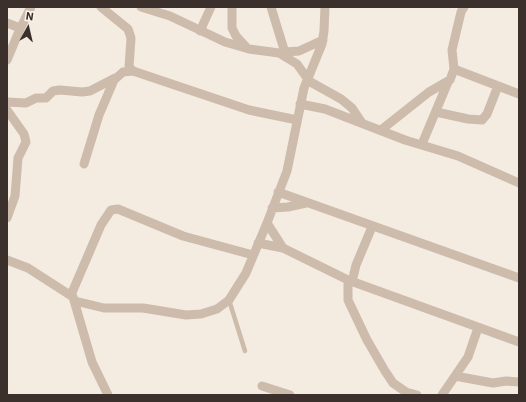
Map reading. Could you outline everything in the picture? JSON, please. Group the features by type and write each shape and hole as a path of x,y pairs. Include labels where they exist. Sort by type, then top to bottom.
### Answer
{"street":[{"path":"7,60 20,28 31,7"},
{"path":"101,7 128,29 131,38 128,63 132,70 139,75 164,81 249,110 297,120"},
{"path":"144,7 170,16 225,42 248,49 286,54 299,51 323,40"},
{"path":"200,31 211,7"},
{"path":"232,7 232,28 236,36 248,49"},
{"path":"271,7 286,54 297,64 307,79 341,99 352,108 362,123"},
{"path":"7,260 28,268 73,298 104,308 143,308 186,315 201,314 217,310 229,300 246,273 268,223 272,208 287,171 300,104 307,79 323,40 325,7"},
{"path":"422,144 448,82 453,76 454,69 452,50 464,7"},
{"path":"7,23 20,28"},
{"path":"454,69 519,94"},
{"path":"7,102 26,103 36,98 46,98 53,91 60,90 82,92 90,91 115,78 123,72 132,70"},
{"path":"84,164 99,115 115,78"},
{"path":"381,130 429,92 448,82"},
{"path":"436,112 468,120 482,120 487,114 498,86"},
{"path":"300,104 325,109 458,156 519,183"},
{"path":"7,110 26,137 26,142 18,158 15,196 7,218"},
{"path":"278,192 372,227 519,278"},
{"path":"272,208 288,207 306,203"},
{"path":"108,395 92,362 73,298 101,225 111,210 118,209 184,236 253,255"},
{"path":"268,223 283,248"},
{"path":"372,227 350,281 348,300 367,340 393,383 406,392 417,395"},
{"path":"258,243 283,248 350,281 519,342"},
{"path":"442,395 468,357 478,328"},
{"path":"455,376 493,384 506,381 519,382"},
{"path":"262,386 290,395"}],"lane":[{"path":"229,300 239,337 245,351"}]}
